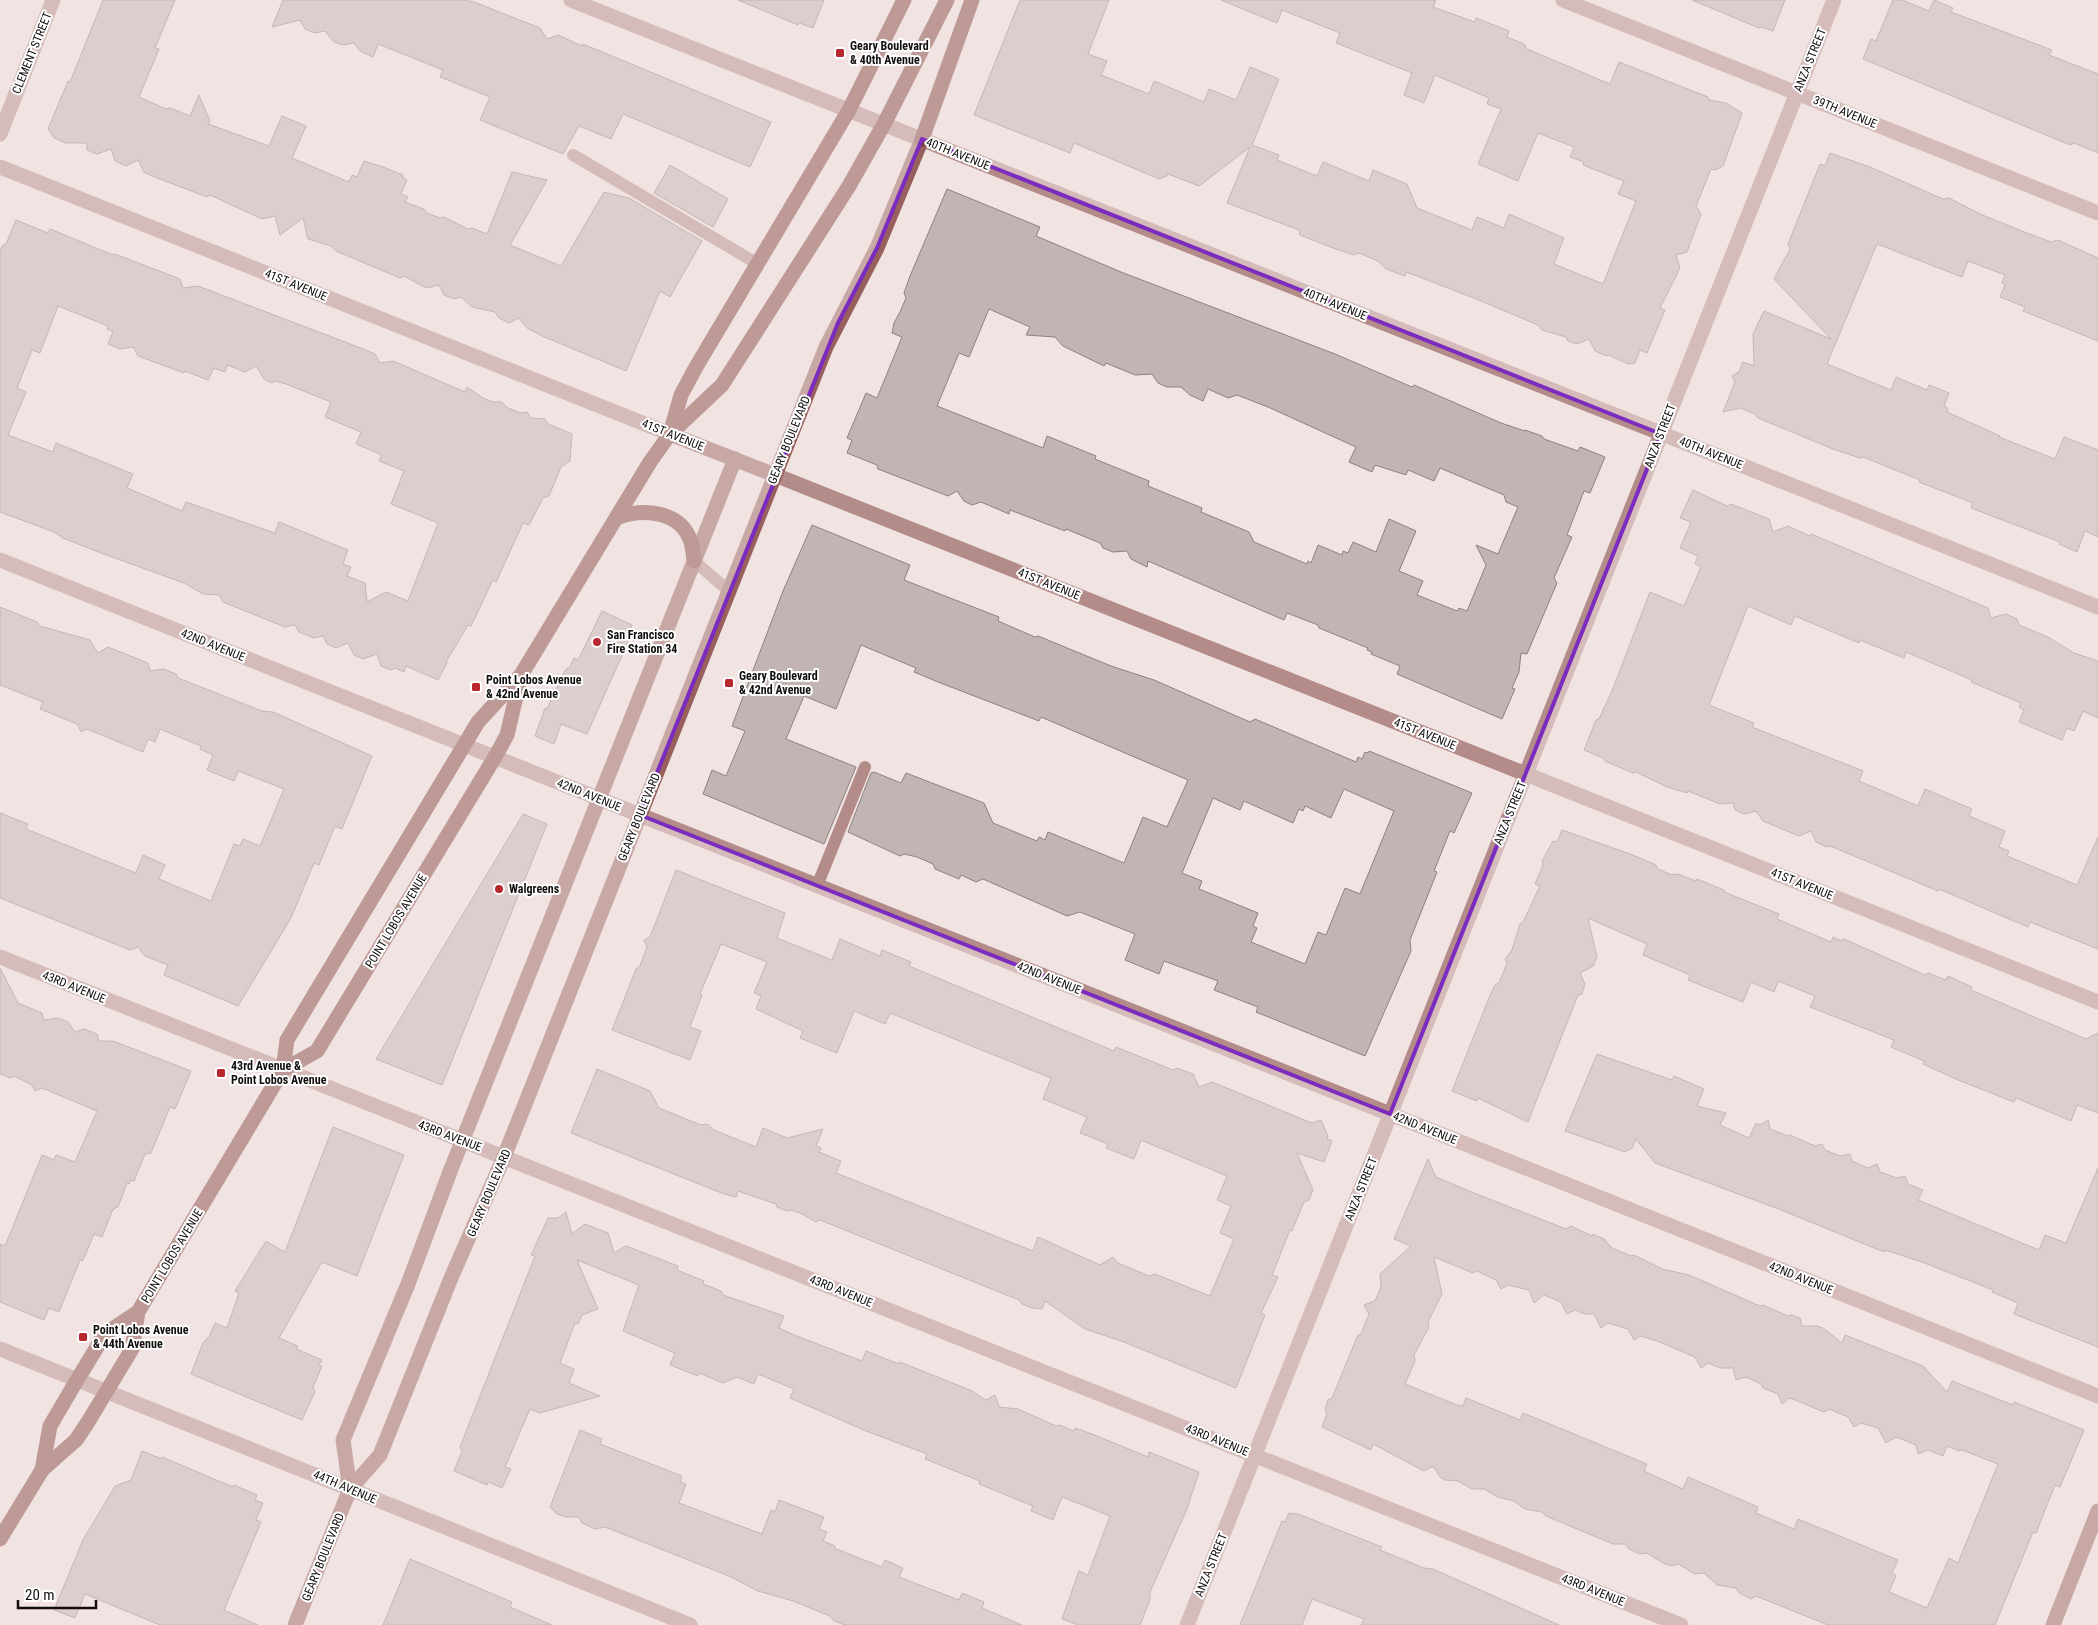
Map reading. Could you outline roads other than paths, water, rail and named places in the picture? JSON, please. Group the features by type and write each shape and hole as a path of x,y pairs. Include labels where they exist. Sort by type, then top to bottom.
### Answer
{"main road":[{"path":"670,434 681,395 849,110 904,0"},
{"path":"464,745 478,722 521,675 619,517 650,462 670,434 722,385 849,186 884,124 947,0"},
{"path":"922,139 972,0"},
{"path":"619,517 644,511 668,517 685,530 691,542 694,561"},
{"path":"495,757 507,735 521,675"},
{"name":"POINT LOBOS AVENUE","path":"0,1539 42,1470 76,1440 132,1349 138,1312 283,1070 287,1040 464,745"},
{"name":"POINT LOBOS AVENUE","path":"283,1070 317,1050 495,757"},
{"name":"POINT LOBOS AVENUE","path":"42,1470 50,1426 77,1380 105,1334 138,1312"}],"street":[{"name":"CLEMENT STREET","path":"0,134 53,0"},
{"name":"40TH AVENUE","path":"571,0 2098,607"},
{"name":"39TH AVENUE","path":"1564,0 2098,213"},
{"name":"ANZA STREET","path":"1187,1625 1834,0"},
{"name":"GEARY BOULEVARD","path":"296,1625 350,1489 380,1455 451,1278 504,1157 826,348 873,257 922,139"},
{"name":"41ST AVENUE","path":"0,167 2098,1002"},
{"name":"GEARY BOULEVARD","path":"350,1489 343,1440 408,1284 463,1140 735,459"},
{"name":"42ND AVENUE","path":"0,560 2098,1396"},
{"name":"43RD AVENUE","path":"0,957 1681,1625"},
{"name":"44TH AVENUE","path":"0,1349 690,1625"},
{"path":"2053,1625 2098,1511"}],"lane":[{"path":"573,155 758,264"},
{"path":"694,561 729,591"},
{"path":"817,886 865,768"}],"place":[{"name":"Geary Boulevard & 40th Avenue","path":"840,53"},
{"name":"San Francisco Fire Station 34","path":"597,642"},
{"name":"Geary Boulevard & 42nd Avenue","path":"729,683"},
{"name":"Point Lobos Avenue & 42nd Avenue","path":"476,687"},
{"name":"Walgreens","path":"499,889"},
{"name":"43rd Avenue & Point Lobos Avenue","path":"221,1073"},
{"name":"Point Lobos Avenue & 44th Avenue","path":"83,1337"}]}
